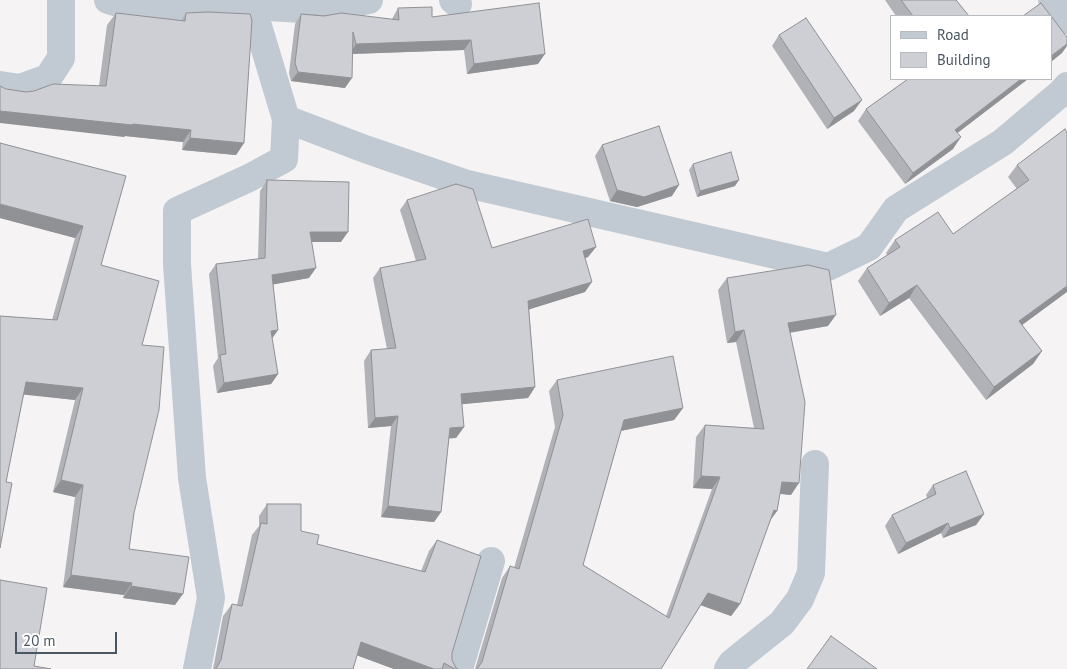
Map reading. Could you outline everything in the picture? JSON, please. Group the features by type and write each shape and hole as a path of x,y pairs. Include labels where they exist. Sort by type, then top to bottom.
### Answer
{"street":[{"path":"0,85 20,88 48,78 61,58 61,0"},
{"path":"108,0 143,11 252,6 318,10 369,0"},
{"path":"197,669 211,598 192,478 177,264 177,210 249,178 284,159 286,119 252,6"},
{"path":"286,119 365,149 468,184 828,267 869,247 896,209 1003,142 1067,86"},
{"path":"728,669 732,663 782,623 800,599 811,573 815,464"},
{"path":"459,669 490,561"}],"building":[{"path":"901,0 956,0 968,15 912,15"},
{"path":"539,3 545,54 474,64 471,40 356,44 353,32 352,78 298,72 295,63 301,14 324,16 341,13 399,20 398,8 432,7 432,17"},
{"path":"1041,3 1050,15 1024,15"},
{"path":"116,13 185,21 186,13 250,14 252,20 244,143 190,138 191,130 0,111 0,86 6,89 26,92 53,84 106,86"},
{"path":"1052,17 1067,37 1067,44 1052,55"},
{"path":"806,18 862,100 834,118 779,35"},
{"path":"907,80 1020,80 955,130 961,137 913,173 866,109"},
{"path":"659,126 679,185 644,197 617,190 602,145"},
{"path":"1065,129 1067,133 1067,286 1019,321 1042,351 994,387 917,285 889,303 867,268 900,247 895,240 938,212 953,234 1029,180 1017,165"},
{"path":"0,143 126,176 101,265 159,281 142,345 164,347 159,410 134,513 129,549 189,557 183,594 131,586 132,583 71,575 83,485 61,480 83,388 26,382 6,482 12,483 0,548 0,316 57,320 83,226 0,204"},
{"path":"731,152 739,180 700,191 693,164"},
{"path":"267,180 349,182 348,232 310,232 316,268 272,275 278,330 271,331 278,374 224,383 220,355 226,354 216,264 265,258"},
{"path":"456,184 473,189 492,248 588,219 596,247 583,251 592,282 528,301 535,387 461,394 464,427 450,428 441,512 388,506 398,416 375,418 371,350 396,348 380,268 426,259 407,200"},
{"path":"808,265 829,270 836,315 788,323 805,402 799,483 782,482 777,511 774,510 740,604 708,593 661,669 477,669 482,662 510,566 519,569 563,415 557,380 673,356 683,408 624,420 583,565 669,618 720,477 701,476 705,425 764,429 744,330 735,332 727,278"},
{"path":"966,471 984,514 950,528 948,523 906,543 892,515 936,494 933,485"},
{"path":"267,504 301,504 301,531 319,535 317,544 425,572 437,540 481,556 452,653 452,660 458,669 444,663 442,669 434,669 361,642 353,669 215,669 221,660 232,604 242,606 261,523 267,524"},
{"path":"0,580 47,588 34,666 51,669 0,669"},
{"path":"831,636 877,669 807,669"}]}
